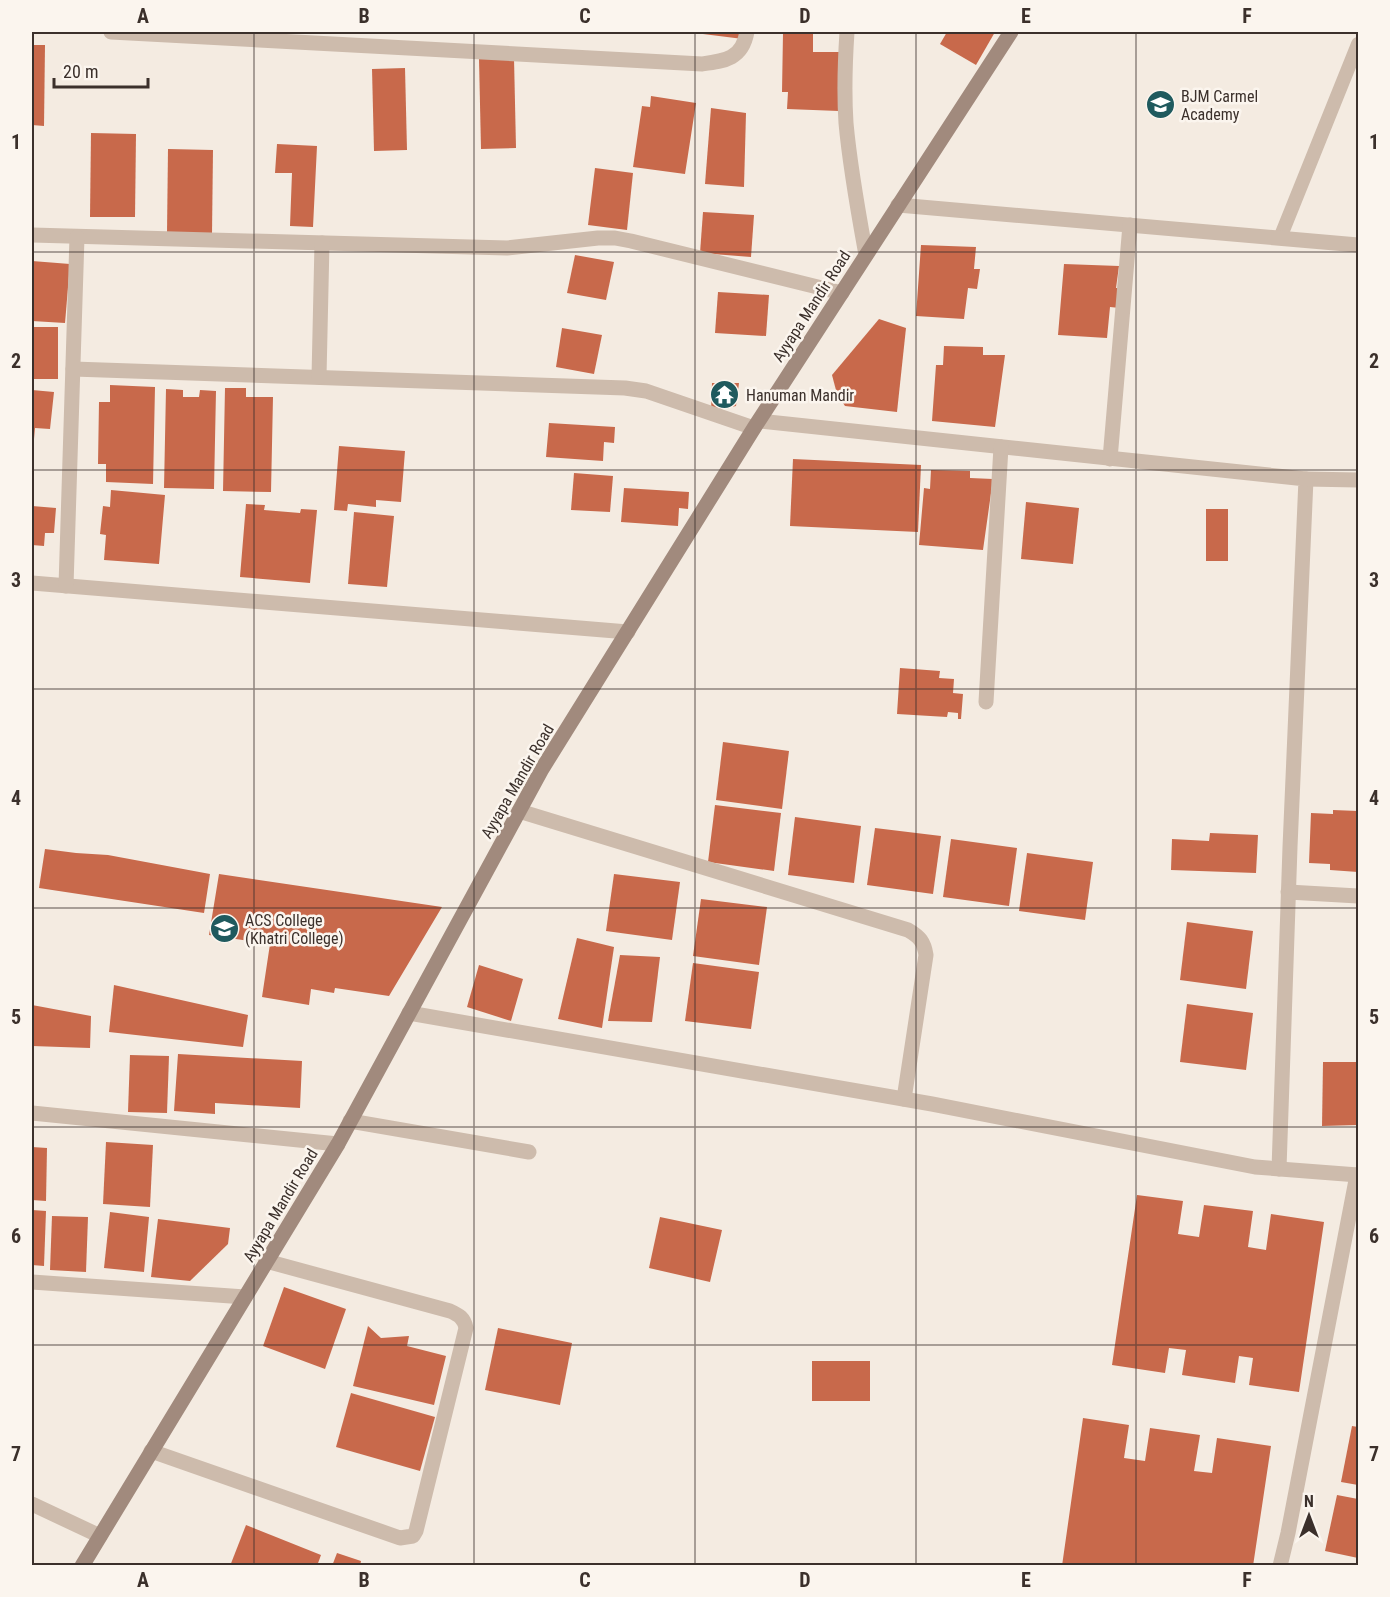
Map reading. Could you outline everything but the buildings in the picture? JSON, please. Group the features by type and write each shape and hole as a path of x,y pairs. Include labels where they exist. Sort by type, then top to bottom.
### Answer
{"street":[{"path":"111,32 341,38 702,64 722,62 735,56 745,41 747,32"},
{"path":"848,32 845,67 846,122 851,172 866,255"},
{"name":"Ayyapa Mandir Road","path":"82,1566 338,1144 542,770 757,425 1011,32"},
{"path":"898,205 1359,245"},
{"path":"1110,459 1130,225"},
{"path":"32,235 507,248 615,238 842,293"},
{"path":"66,586 77,237"},
{"path":"319,377 322,243"},
{"path":"73,369 625,388 646,391 757,425 1001,447 1306,479 1359,480"},
{"path":"986,702 1001,447"},
{"path":"1279,1169 1288,892 1306,479"},
{"path":"32,583 628,632"},
{"path":"519,811 908,930 918,936 924,944 926,955 904,1099"},
{"path":"1288,892 1359,896"},
{"path":"409,1013 904,1099 1255,1167 1358,1175 1280,1566"},
{"path":"32,1113 338,1144"},
{"path":"350,1121 529,1152"},
{"path":"151,1451 400,1539 413,1536 466,1328 464,1320 450,1311 266,1262"},
{"path":"32,1282 245,1297"},
{"path":"32,1504 100,1536"}],"lane":[{"path":"1280,238 1359,44"}],"place":[{"name":"BJM Carmel Academy","path":"1160,105"},
{"name":"Hanuman Mandir","path":"725,395"},
{"name":"ACS College (Khatri College)","path":"224,929"}]}
